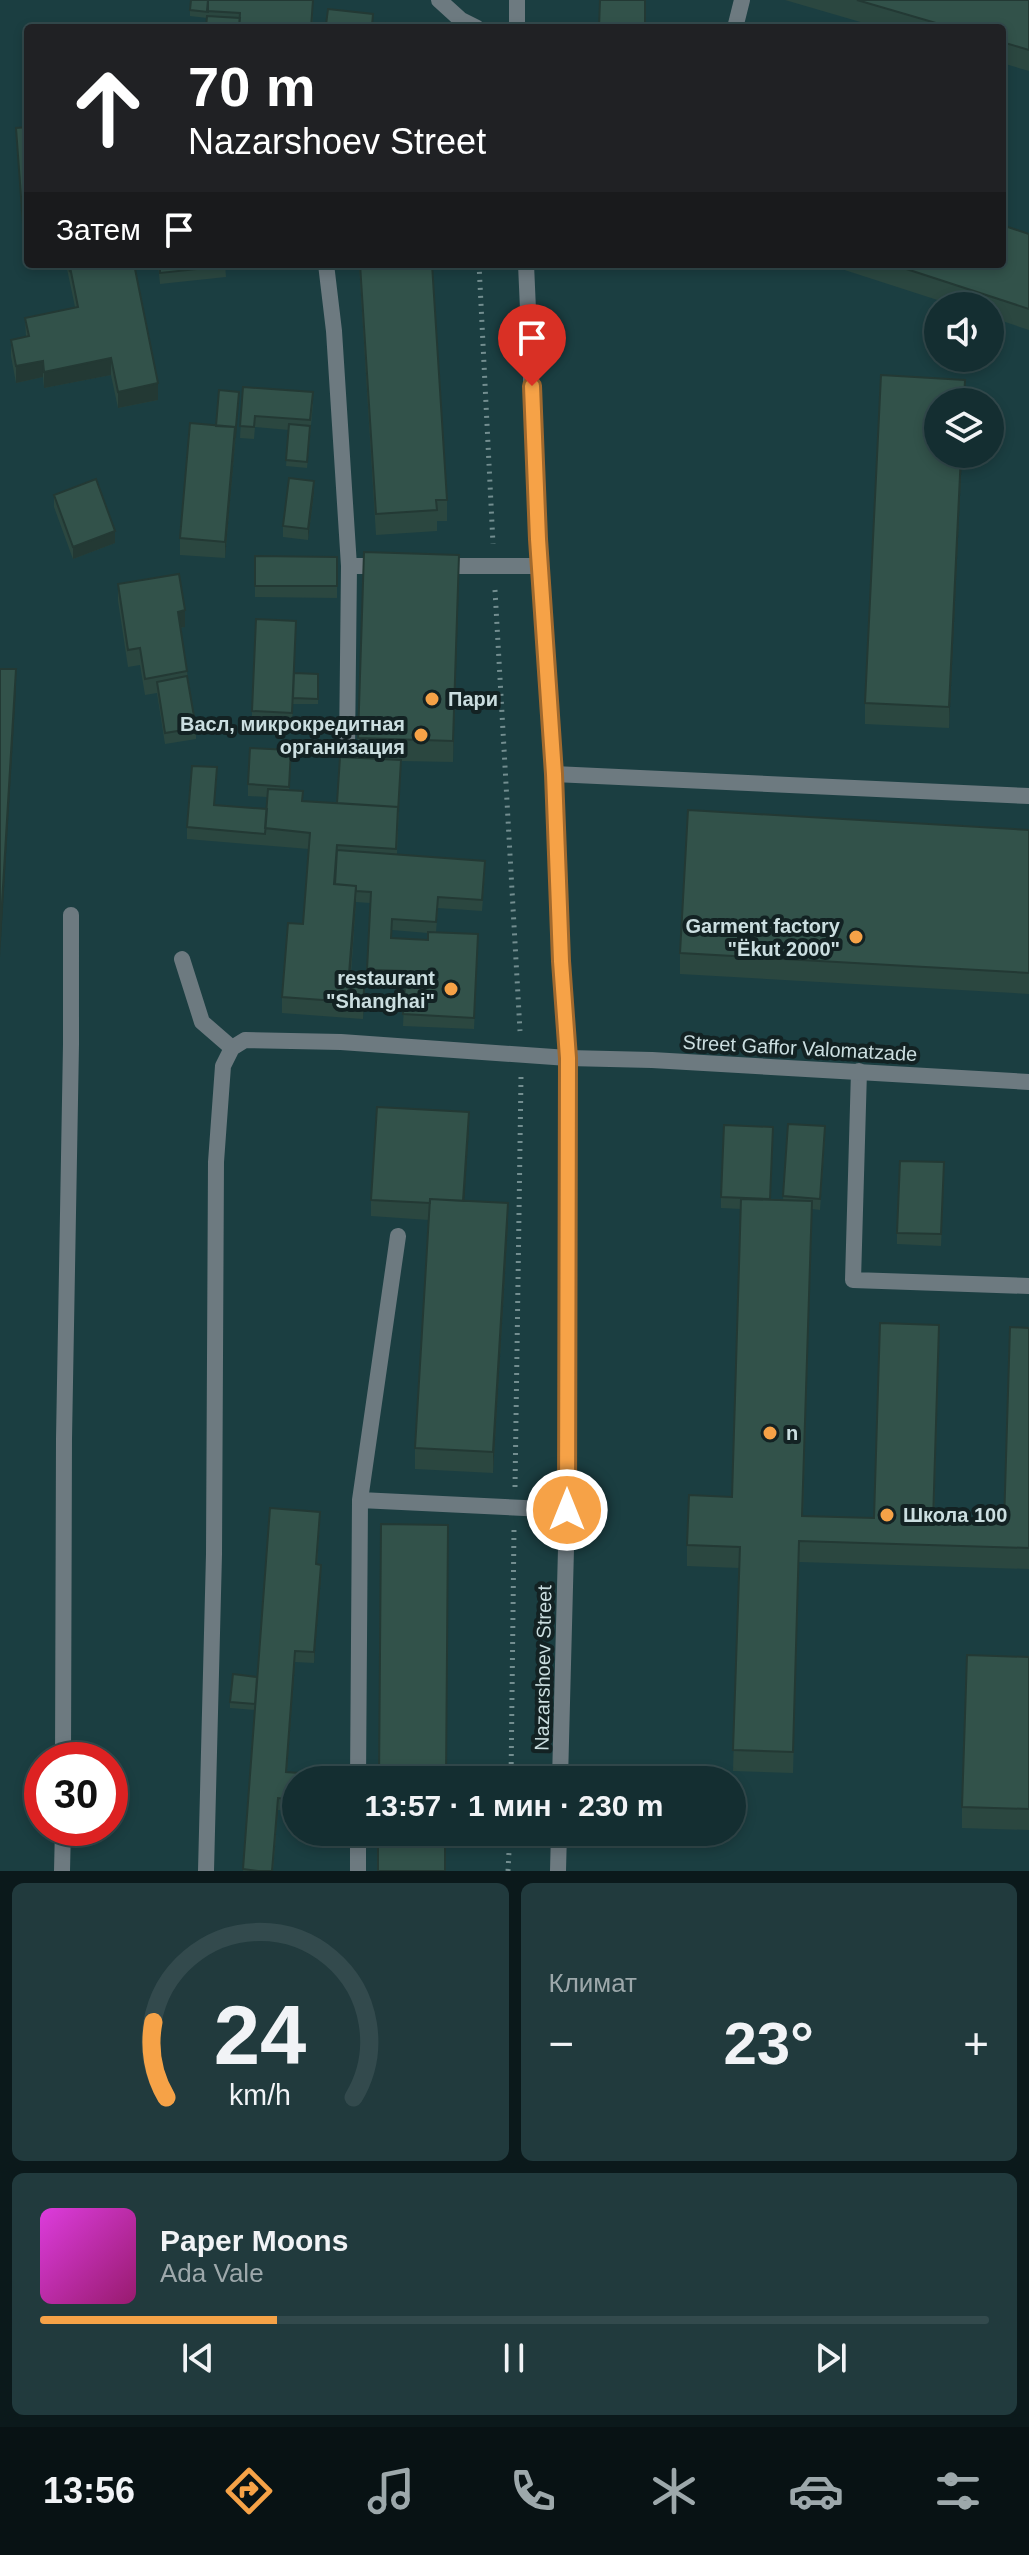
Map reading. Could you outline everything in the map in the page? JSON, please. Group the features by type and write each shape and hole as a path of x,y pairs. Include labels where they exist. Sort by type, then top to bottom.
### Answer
{"street":[{"path":"439,0 469,24"},
{"path":"517,0 517,24"},
{"path":"736,24 742,0"},
{"path":"326,268 334,331 349,566 347,750"},
{"path":"526,268 568,1058"},
{"path":"349,566 540,566"},
{"path":"554,774 1029,796"},
{"path":"63,1742 71,915"},
{"path":"182,959 202,1022 232,1048 223,1066 216,1162 214,1554 206,1871"},
{"name":"Street Gaffor Valomatzade","path":"232,1048 245,1040 341,1042 568,1058 1029,1082"},
{"name":"Nazarshoev Street","path":"560,1766 567,1510 568,1058"},
{"path":"859,1071 853,1280 1029,1286"},
{"path":"358,1766 360,1500 398,1236"},
{"path":"360,1500 567,1510"},
{"path":"62,1871 63,1846"},
{"path":"358,1846 358,1871"},
{"path":"558,1871 559,1846"}],"path":[{"path":"479,268 521,1055 511,1766"},
{"path":"508,1871 509,1846"}],"building":[{"path":"191,0 208,0 208,12 190,10"},
{"path":"208,0 313,0 311,24 239,24 240,13 207,11"},
{"path":"600,0 645,0 645,24 599,24"},
{"path":"857,0 1029,0 1029,50 1006,43 1006,24 939,24"},
{"path":"328,9 373,14 372,24 326,24"},
{"path":"207,16 240,18 239,24 206,24"},
{"path":"24,127 24,224 23,224 16,128"},
{"path":"1006,226 1029,234 1029,309 1004,301 1004,292 977,292 903,268 1006,268"},
{"path":"70,268 135,268 158,383 118,392 111,358 44,372 43,361 16,366 11,340 29,336 25,318 78,307"},
{"path":"160,268 207,268 160,273"},
{"path":"360,268 432,268 447,500 436,500 437,510 376,514"},
{"path":"881,375 965,380 965,388 924,388 924,468 960,468 949,707 865,703"},
{"path":"243,387 313,392 310,420 255,416 254,427 240,426"},
{"path":"219,390 239,392 235,438 235,427 216,426"},
{"path":"190,423 235,427 225,542 180,538"},
{"path":"289,424 310,426 307,462 286,460"},
{"path":"289,478 314,481 308,529 283,526"},
{"path":"96,479 115,531 73,547 54,495"},
{"path":"364,552 459,555 453,741 358,738"},
{"path":"255,556 337,557 337,586 255,586"},
{"path":"179,574 185,610 178,612 187,671 145,679 140,648 128,650 118,584"},
{"path":"256,619 296,621 292,713 252,711"},
{"path":"0,669 16,669 0,937"},
{"path":"294,673 318,674 318,699 293,698"},
{"path":"187,676 196,728 165,733 157,682"},
{"path":"250,748 291,750 289,787 248,784"},
{"path":"340,757 401,760 398,812 398,807 337,803"},
{"path":"192,766 217,767 214,805 267,809 265,834 187,827"},
{"path":"268,789 303,791 302,801 398,807 396,849 337,845 334,884 356,886 349,974 365,976 363,1003 282,997 288,923 303,924 310,833 265,828"},
{"name":"Garment factory \"Ёkut 2000\"","path":"688,810 1029,830 1029,973 680,953"},
{"path":"337,850 485,861 482,900 438,897 436,922 392,919 391,938 428,940 428,932 478,934 474,1018 403,1014 406,971 367,970 371,892 356,891 356,886 335,884"},
{"path":"377,1107 469,1112 463,1201 371,1200"},
{"path":"788,1124 825,1126 820,1199 783,1196"},
{"path":"724,1125 773,1127 770,1199 721,1197"},
{"path":"900,1161 944,1162 941,1234 897,1233"},
{"path":"430,1199 508,1203 493,1452 415,1448"},
{"name":"n","path":"741,1199 812,1201 802,1516 874,1518 880,1323 939,1325 933,1522 1004,1524 1010,1327 1029,1328 1029,1548 799,1541 793,1752 733,1750 740,1547 687,1545 689,1495 732,1497"},
{"path":"270,1508 320,1512 316,1564 321,1565 314,1652 295,1651 286,1766 282,1766 282,1798 278,1798 272,1871 243,1869"},
{"path":"381,1524 448,1525 446,1766 379,1766"},
{"path":"967,1655 1029,1657 1029,1809 962,1807"},
{"path":"233,1674 257,1677 255,1704 230,1702"},
{"path":"378,1846 445,1846 445,1871 378,1871"}],"place":[{"name":"Пари","path":"432,699"},
{"name":"Васл, микрокредитная организация","path":"421,735"},
{"name":"Garment factory \"Ёkut 2000\"","path":"856,937"},
{"name":"restaurant \"Shanghai\"","path":"451,989"},
{"name":"n","path":"770,1433"},
{"name":"Школа 100","path":"887,1515"}],"route":[{"path":"532,386 568,1058 567,1510"}]}
